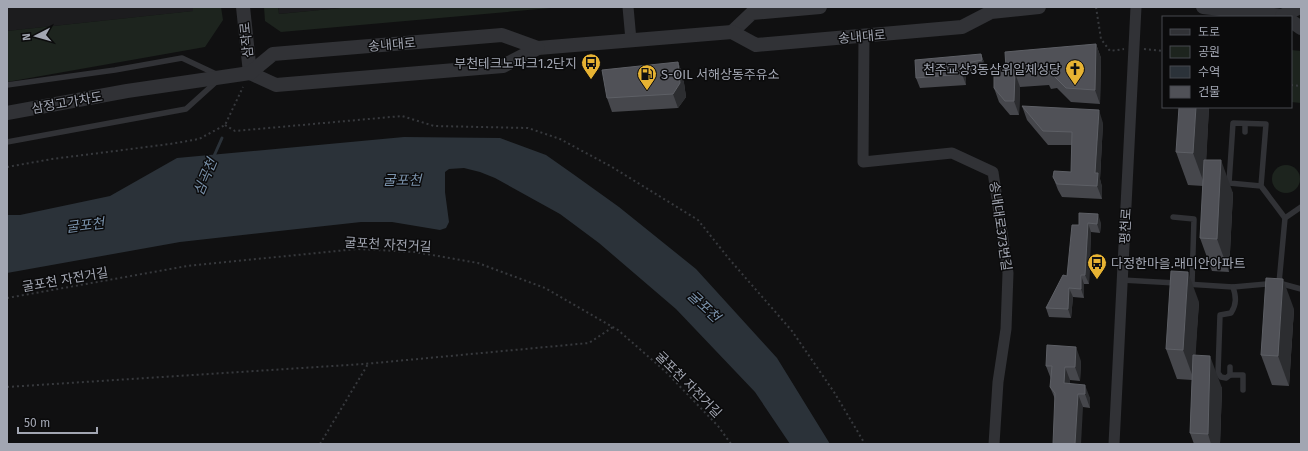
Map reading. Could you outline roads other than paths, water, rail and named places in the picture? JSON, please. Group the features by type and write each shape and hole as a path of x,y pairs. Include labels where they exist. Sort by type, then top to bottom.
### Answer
{"street":[{"name":"삼작로","path":"243,7 250,73"},
{"path":"628,7 631,40"},
{"path":"732,32 752,13 820,7"},
{"name":"송내대로","path":"538,48 502,35 274,54 250,73 276,85 503,66 538,48 631,40 732,32 756,45 864,36 962,27 987,9 1039,7"},
{"name":"평천로","path":"1114,444 1136,7"},
{"path":"1203,7 1271,16"},
{"path":"1289,16 1300,7"},
{"path":"1292,22 1301,28"},
{"name":"송내대로373번길","path":"864,36 863,162 952,153 993,172 1008,273 1006,329 998,382 994,444"},
{"path":"222,77 250,73"},
{"name":"삼정고가차도","path":"7,113 127,91 222,77"}],"lane":[{"path":"7,85 115,70 182,58 222,77 186,109 7,142"},
{"path":"1261,186 1229,183 1233,123 1266,124 1261,186 1285,218 1280,283"},
{"path":"1245,124 1245,132"},
{"path":"1285,218 1301,207"},
{"path":"1173,217 1194,219 1192,284"},
{"path":"1122,280 1233,287 1280,283 1301,289"},
{"path":"1233,287 1236,297 1235,308 1231,312 1220,315 1218,373 1221,377 1226,378 1230,375 1243,376 1243,390"},
{"path":"1230,367 1230,375"}],"water":[{"name":"굴포천","path":"404,137 500,138 546,155 619,207 696,269 777,358 830,444 790,444 755,392 676,309 599,243 560,214 495,178 464,168 449,169 445,172 445,192 449,222 446,228 440,230 392,222 361,222 180,242 7,273 7,215 20,215 110,196 177,158"}],"waterway":[{"name":"심곡천","path":"214,156 222,138"}],"place":[{"name":"부천테크노파크1.2단지","path":"591,80"},
{"name":"천주교상3동삼위일체성당","path":"1075,86"},
{"name":"S-OIL 서해상동주유소","path":"647,91"},
{"name":"다정한마을.래미안아파트","path":"1097,280"}]}
